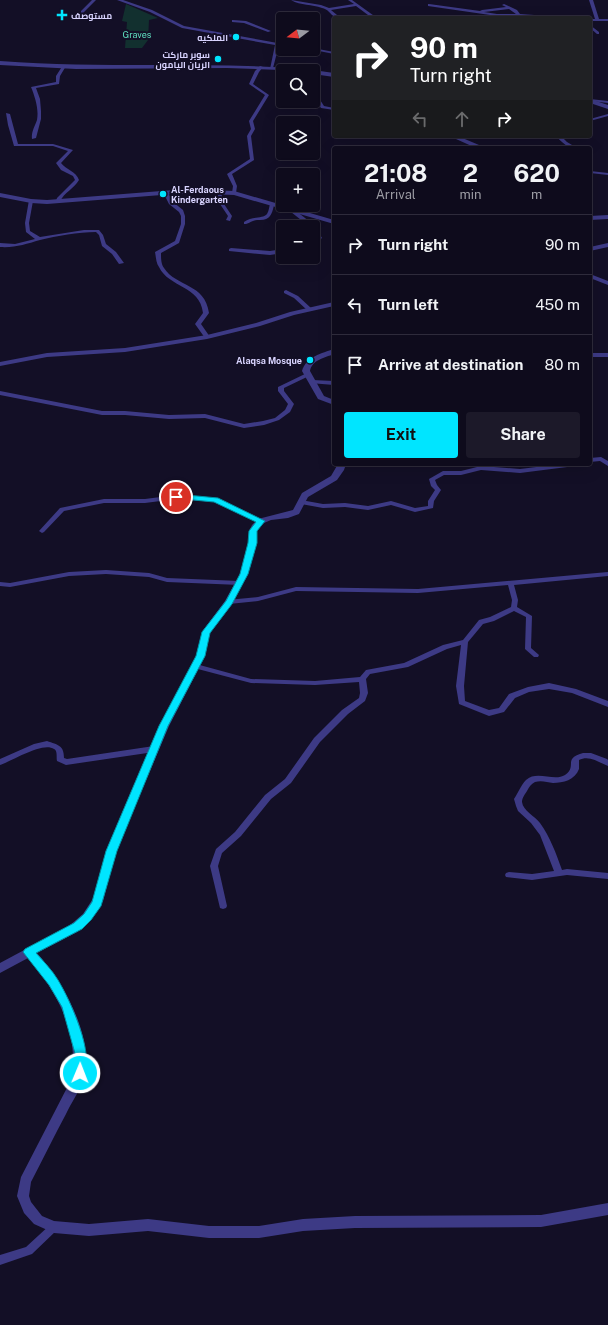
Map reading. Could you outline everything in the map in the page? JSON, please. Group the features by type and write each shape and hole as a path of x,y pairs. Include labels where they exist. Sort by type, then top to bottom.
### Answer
{"street":[{"path":"82,12 94,0"},
{"path":"120,0 151,11 183,27 276,44"},
{"path":"293,0 298,3 328,9 358,5"},
{"path":"350,0 373,16"},
{"path":"591,0 597,20"},
{"path":"429,5 497,15 518,16"},
{"path":"504,5 510,8 518,16"},
{"path":"476,12 510,8"},
{"path":"328,9 333,15 336,16"},
{"path":"592,20 608,20"},
{"path":"233,21 245,22 269,31"},
{"path":"592,28 598,33"},
{"path":"270,68 276,47"},
{"path":"320,51 332,53"},
{"path":"0,63 64,66 261,67 276,69"},
{"path":"34,138 35,129 39,120 39,101 33,87 58,83 58,76 64,66"},
{"path":"234,193 236,186 229,174 252,160 249,136 253,132 254,126 251,121 267,95 251,84 256,71 261,67"},
{"path":"320,73 332,75"},
{"path":"592,100 608,102"},
{"path":"592,101 608,107"},
{"path":"320,103 323,107 332,109"},
{"path":"8,114 16,145 53,145 71,150 58,163 63,169 75,175 77,180 72,187 60,195 58,201"},
{"path":"592,119 608,115"},
{"path":"458,138 478,146"},
{"path":"560,138 564,143 571,146"},
{"path":"592,172 608,174"},
{"path":"165,192 171,203 182,214 183,221 177,242 158,252 160,267 164,272 187,287 203,301 206,313 198,324 207,338"},
{"path":"0,195 31,201 58,201 165,192 219,192 234,193 276,206"},
{"path":"219,192 222,204 230,216 228,220"},
{"path":"31,201 27,229 28,232 40,239"},
{"path":"246,223 249,220 268,218 271,215 272,205"},
{"path":"294,212 304,220"},
{"path":"297,212 332,221"},
{"path":"592,218 608,217"},
{"path":"0,245 10,247 40,239 81,232 97,231 101,235 104,246 114,253 121,263"},
{"path":"592,249 608,245"},
{"path":"231,250 276,252"},
{"path":"592,277 608,283"},
{"path":"286,292 296,297 309,309"},
{"path":"0,364 47,355 125,350 207,338 309,309 332,304"},
{"path":"332,352 308,364 306,369 307,375 321,397 332,402"},
{"path":"592,355 608,354"},
{"path":"0,393 102,413 125,413 169,417 199,415 248,426 272,421 288,411 290,404 281,391 281,387 307,375"},
{"path":"312,382 332,383"},
{"path":"592,460 601,459 608,464"},
{"path":"42,531 62,509 104,501 145,501 176,497 216,500 261,521 293,514 299,509 305,495 334,478 341,466"},
{"path":"301,502 323,506 345,505 368,508 392,503 419,510 431,507 431,501 438,490 434,486 432,479 443,473 460,473 481,468 520,471 559,466"},
{"path":"0,968 73,930 83,922 100,898 112,851 154,749 164,726 196,666 203,650 206,632 229,602 240,583 249,560 253,531 261,521"},
{"path":"0,584 10,585 69,574 106,572 149,576 167,580 240,583"},
{"path":"229,602 250,601 289,590 418,591 511,584 608,574"},
{"path":"511,584 515,600 514,608"},
{"path":"514,608 492,619 481,622 464,642 460,686 462,702 489,712 501,710 512,696 528,690 549,686 573,691 608,704"},
{"path":"514,608 529,616 527,644 528,649 536,655"},
{"path":"196,666 251,681 315,683 362,679 368,672 406,665 445,646 464,642"},
{"path":"223,906 214,866 219,851 238,834 268,797 288,781 317,740 344,712 362,699 364,693 362,679"},
{"path":"0,762 43,744 57,747 60,751 60,759 68,762 154,749"},
{"path":"559,872 545,836 533,821 520,809 518,799 528,782 534,779 554,781 568,777 575,769 575,759 579,756 592,756 608,763"},
{"path":"509,875 540,877 559,872 608,876"},
{"path":"29,952 53,982 67,1006 81,1057 80,1073 77,1081 28,1174 23,1189 23,1196 28,1210 38,1220 54,1227 89,1230 148,1225 209,1232 260,1232 303,1225 356,1222 541,1221 608,1209"},
{"path":"0,1260 28,1251 54,1227"}],"green space":[{"name":"Graves","path":"126,4 158,18 149,20 148,40 142,48 125,48 127,22 122,21"}],"place":[{"name":"مستوصف","path":"62,15"},
{"name":"الملكيه","path":"236,37"},
{"name":"سوبر ماركت الريان اليامون","path":"218,59"},
{"name":"Al-Ferdaous Kindergarten","path":"163,194"},
{"name":"Alaqsa Mosque","path":"310,360"}],"route":[{"path":"80,1073 80,1049 67,1006 53,982 37,960 29,952 78,926 87,917 100,898 112,851 164,726 201,656 203,650 203,639 206,632 229,602 240,583 249,560 253,543 253,531 256,525 261,521 216,500 176,497"}]}
